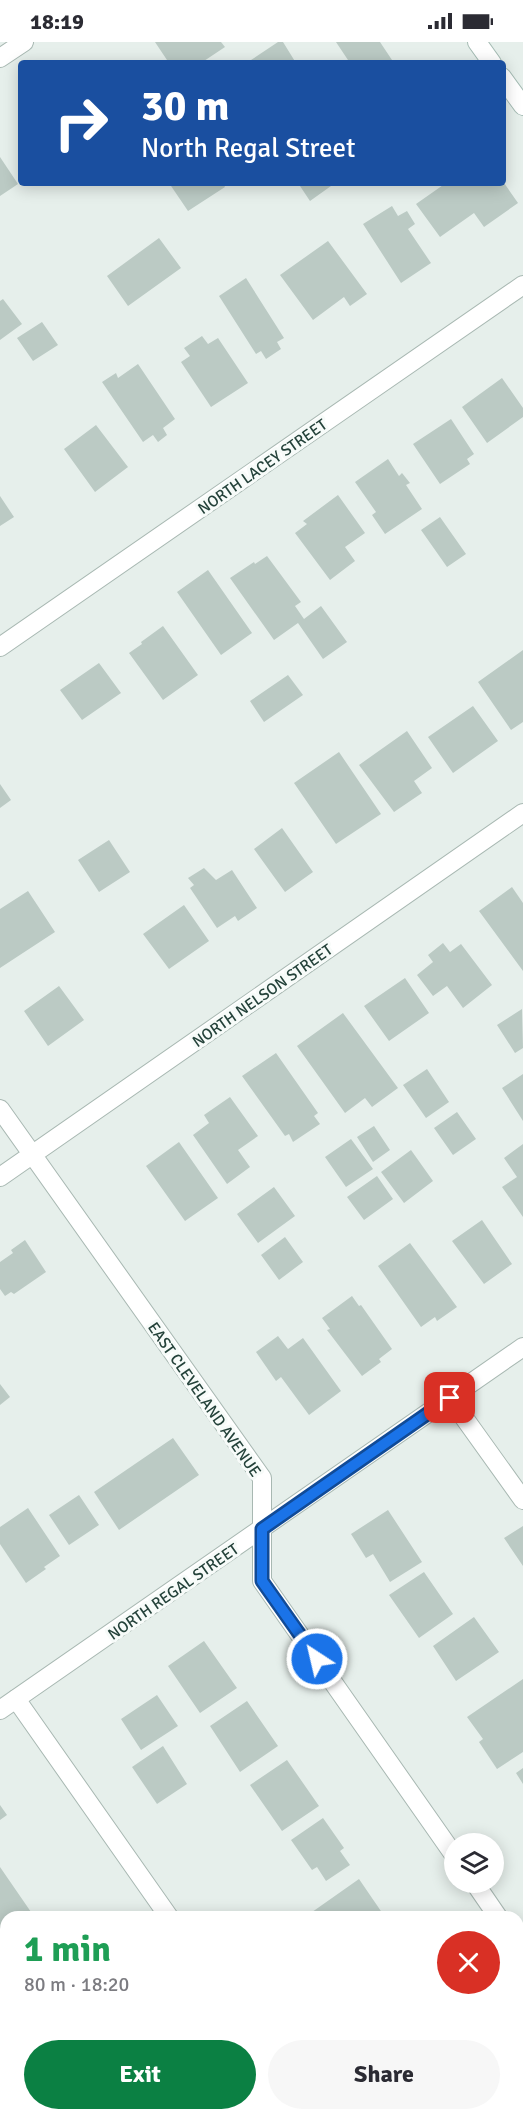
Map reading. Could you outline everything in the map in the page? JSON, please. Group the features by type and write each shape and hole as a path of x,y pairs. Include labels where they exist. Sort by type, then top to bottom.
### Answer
{"street":[{"path":"0,58 24,42"},
{"path":"477,42 490,60"},
{"path":"506,83 523,106"},
{"name":"NORTH LACEY STREET","path":"0,647 523,285"},
{"name":"NORTH NELSON STREET","path":"0,1177 523,813"},
{"name":"EAST CLEVELAND AVENUE","path":"0,1109 262,1478 262,1581 444,1841"},
{"name":"NORTH REGAL STREET","path":"0,1710 523,1347"},
{"path":"450,1398 523,1500"},
{"path":"16,1699 165,1911"},
{"path":"482,1893 494,1911"}],"building":[{"path":"155,42 221,42 225,47 206,60 167,60"},
{"path":"278,42 283,42 294,60 251,60"},
{"path":"336,42 380,42 392,60 348,60"},
{"path":"0,157 18,184 0,196"},
{"path":"171,186 224,186 225,187 188,211"},
{"path":"300,186 331,186 310,201"},
{"path":"442,186 506,186 518,203 484,227 474,213 440,237 416,204"},
{"path":"392,206 398,216 407,211 415,224 408,229 431,263 401,283 363,224"},
{"path":"159,238 181,268 128,306 107,276"},
{"path":"328,241 367,294 350,306 344,297 313,320 280,275"},
{"path":"246,278 284,338 277,342 281,349 266,359 261,351 256,354 219,296"},
{"path":"3,299 22,324 0,340 0,301"},
{"path":"42,322 58,345 33,361 17,338"},
{"path":"202,336 208,344 218,338 248,383 211,407 181,362 190,356 184,348"},
{"path":"138,364 175,419 163,428 167,435 158,442 153,435 143,442 102,382 116,373 118,378"},
{"path":"502,378 523,408 523,417 487,443 462,407"},
{"path":"451,419 474,454 467,459 470,464 440,484 413,444"},
{"path":"96,425 128,467 95,492 64,449"},
{"path":"388,459 399,476 402,473 410,483 406,485 422,509 385,534 372,515 376,512 355,482"},
{"path":"338,495 365,533 345,547 355,561 330,580 295,533 307,524 303,521"},
{"path":"0,496 14,517 0,526"},
{"path":"440,517 466,554 447,567 421,530"},
{"path":"267,556 301,602 295,606 304,619 321,606 347,642 323,659 298,623 274,640 230,578"},
{"path":"208,570 252,633 221,655 177,592"},
{"path":"163,626 198,675 163,700 129,653"},
{"path":"523,650 523,722 511,730 478,682"},
{"path":"99,663 121,693 82,720 60,690"},
{"path":"288,675 303,695 264,722 250,701"},
{"path":"473,706 498,741 453,773 428,737"},
{"path":"407,731 432,768 414,781 422,793 394,812 359,765"},
{"path":"339,752 381,814 336,844 294,783"},
{"path":"0,784 11,800 0,808"},
{"path":"282,828 313,872 285,892 254,849"},
{"path":"109,840 130,872 99,892 78,860"},
{"path":"204,868 216,880 232,870 257,908 238,921 235,916 217,928 190,888 194,885 188,878"},
{"path":"512,887 523,903 523,971 479,911"},
{"path":"28,891 55,932 0,968 0,909"},
{"path":"184,905 209,941 169,969 143,934"},
{"path":"443,943 450,952 461,944 492,985 463,1008 447,986 433,996 417,975 433,962 428,955"},
{"path":"405,978 429,1013 389,1041 364,1006"},
{"path":"59,986 84,1020 48,1046 24,1011"},
{"path":"522,1009 523,1048 515,1053 497,1025"},
{"path":"343,1013 398,1088 372,1107 365,1098 345,1113 297,1046"},
{"path":"276,1053 318,1113 314,1116 320,1124 293,1142 289,1134 285,1136 242,1076"},
{"path":"427,1069 449,1102 426,1118 403,1085"},
{"path":"523,1074 523,1121 502,1088"},
{"path":"230,1097 258,1136 238,1150 250,1167 227,1184 193,1135 209,1123 204,1115"},
{"path":"457,1112 476,1139 453,1155 434,1128"},
{"path":"374,1126 390,1150 373,1162 357,1137"},
{"path":"351,1139 373,1169 346,1187 325,1157"},
{"path":"179,1142 218,1198 185,1221 146,1166"},
{"path":"523,1144 523,1217 502,1187 517,1177 504,1158"},
{"path":"411,1150 433,1181 404,1203 381,1172"},
{"path":"377,1176 393,1199 364,1220 347,1197"},
{"path":"274,1187 295,1216 258,1243 237,1214"},
{"path":"482,1220 512,1264 484,1284 452,1241"},
{"path":"285,1237 303,1262 279,1280 261,1255"},
{"path":"25,1240 46,1272 14,1294 11,1292 5,1296 0,1289 0,1262 13,1253 11,1250"},
{"path":"410,1243 457,1307 437,1321 435,1317 421,1327 378,1266"},
{"path":"352,1296 392,1349 379,1359 381,1362 362,1376 327,1330 330,1329 322,1318"},
{"path":"278,1336 288,1349 303,1338 341,1391 309,1415 281,1377 276,1381 256,1352"},
{"path":"0,1384 10,1397 0,1405"},
{"path":"173,1438 199,1475 119,1530 94,1492"},
{"path":"79,1495 99,1525 69,1545 49,1515"},
{"path":"28,1508 60,1556 26,1583 0,1544 0,1527"},
{"path":"388,1510 422,1562 390,1582 373,1554 366,1558 351,1534"},
{"path":"523,1526 523,1566 504,1538"},
{"path":"424,1572 453,1614 419,1638 389,1595"},
{"path":"474,1617 499,1652 456,1681 433,1646"},
{"path":"204,1641 237,1688 200,1713 168,1666"},
{"path":"523,1679 523,1752 497,1769 479,1742 483,1739 467,1717"},
{"path":"157,1695 178,1726 141,1750 121,1719"},
{"path":"247,1701 278,1746 240,1772 210,1726"},
{"path":"163,1746 187,1784 157,1804 132,1767"},
{"path":"287,1760 319,1806 282,1831 250,1785"},
{"path":"523,1768 523,1784 516,1773"},
{"path":"0,1805 7,1815 0,1820"},
{"path":"323,1818 344,1848 340,1851 350,1865 326,1881 317,1867 312,1870 291,1840"},
{"path":"0,1867 30,1911 0,1911"},
{"path":"359,1879 381,1911 314,1911"}],"route":[{"path":"317,1659 262,1581 262,1529 450,1398"}]}
